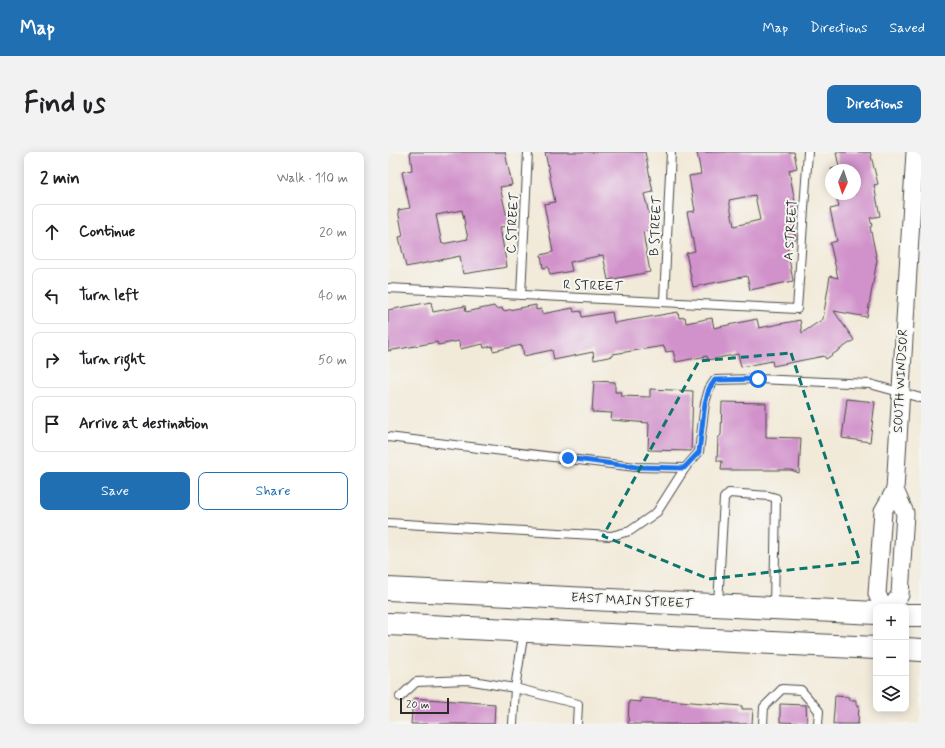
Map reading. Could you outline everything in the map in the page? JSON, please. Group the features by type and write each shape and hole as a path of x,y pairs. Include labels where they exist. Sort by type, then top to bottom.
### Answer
{"main road":[{"name":"EAST MAIN STREET","path":"388,589 873,613"},
{"path":"909,615 921,615"},
{"path":"388,624 873,648"},
{"path":"909,649 921,650"}],"street":[{"name":"SOUTH WINDSOR","path":"893,604 900,595 904,513 895,490 915,152"},
{"name":"SOUTH WINDSOR","path":"882,604 877,594 883,511 895,490"}],"lane":[{"name":"C STREET","path":"521,295 528,152"},
{"name":"B STREET","path":"664,302 671,152"},
{"name":"A STREET","path":"797,309 808,152"},
{"name":"R STREET","path":"388,288 797,309"},
{"path":"388,522 611,536 630,530 657,512 684,468 699,452 705,403 709,389 715,380 758,379 870,384 921,398"},
{"path":"388,437 636,467 684,468"},
{"path":"718,605 724,498 728,493 769,496 776,498 774,608"},
{"path":"513,724 515,688 524,631"},
{"path":"400,697 416,682 467,680 515,688 578,704 577,724"},
{"path":"763,724 764,707 782,689 801,690 819,711 818,724"}],"highlighted area":[{"path":"791,353 860,562 709,579 603,536 699,361"}],"building":[{"path":"410,152 505,152 512,185 500,187 509,226 500,227 507,267 463,274 460,256 406,267 399,237 403,236 398,210 410,208 402,172 412,170","holes":["462,210 468,239 442,244 436,215"]},
{"path":"545,152 645,152 653,192 644,194 653,229 643,232 650,272 608,280 603,255 570,262 572,271 550,275 548,267 543,268 541,255 553,252 544,204 555,202"},
{"path":"697,152 794,152 797,168 789,170 796,207 790,209 796,239 786,241 793,281 750,290 747,276 693,287 686,253 695,251 687,212 695,211 689,176 701,174","holes":["755,195 760,220 734,226 729,200"]},
{"path":"836,152 870,152 878,184 874,185 880,216 870,218 872,226 870,227 877,260 867,317 834,311 854,340 826,359 824,356 773,366 772,361 741,367 738,354 708,360 707,356 676,362 673,351 666,352 664,346 613,354 613,356 594,360 593,352 554,360 552,350 524,356 522,345 493,351 492,346 484,348 483,344 460,349 459,341 438,345 437,342 388,351 388,310 431,302 433,312 465,306 466,312 494,306 496,309 502,308 503,311 536,305 536,310 541,309 542,314 573,308 574,312 581,311 582,317 612,312 614,323 678,312 679,318 685,317 686,323 712,318 714,328 757,319 759,328 800,320 802,333 823,319 830,276 838,278 830,243 837,241 830,209 839,207 837,200 861,200 861,164 838,164"},
{"path":"594,381 615,382 615,392 622,392 621,396 650,397 650,389 693,391 691,451 648,450 649,423 611,420 612,413 592,412"},
{"path":"847,399 875,402 870,442 842,438"},
{"path":"722,402 766,403 766,437 801,438 799,473 791,470 721,470 722,461 717,461 718,438 721,435"},
{"path":"835,696 849,697 849,700 856,700 856,705 859,705 858,724 833,724"},
{"path":"413,698 495,704 494,724 411,724"},
{"path":"641,698 742,706 742,709 753,709 752,724 628,724 629,701 641,702"},
{"path":"780,704 806,705 807,723 780,722"}],"route":[{"path":"568,458 636,467 684,468 699,452 705,403 709,389 715,380 758,379"}]}
